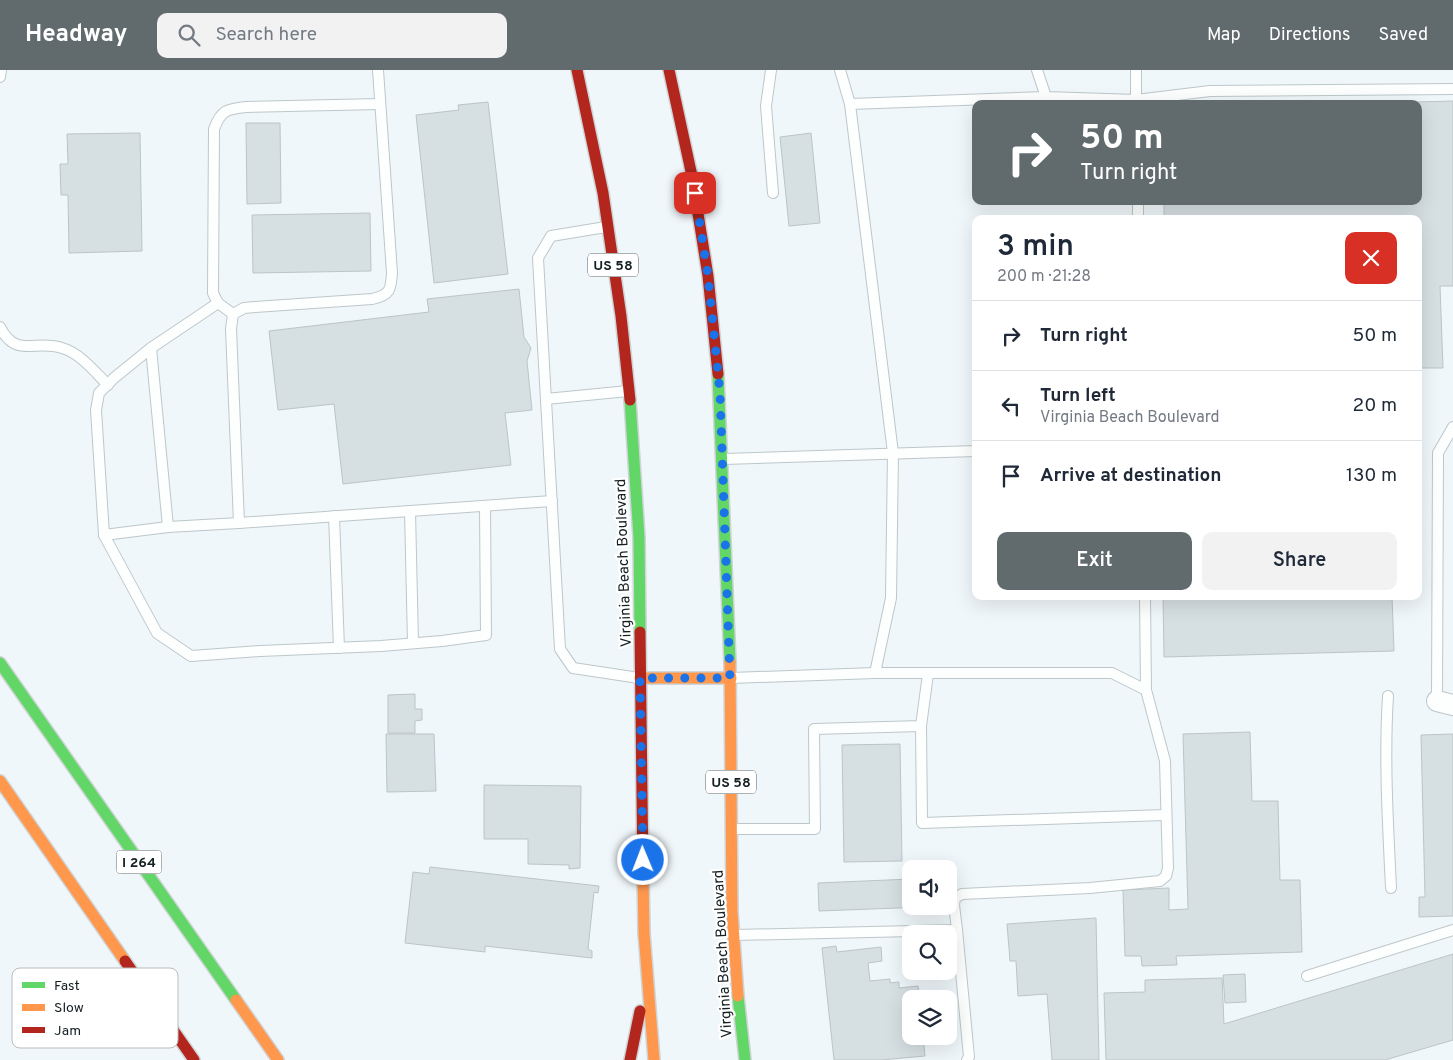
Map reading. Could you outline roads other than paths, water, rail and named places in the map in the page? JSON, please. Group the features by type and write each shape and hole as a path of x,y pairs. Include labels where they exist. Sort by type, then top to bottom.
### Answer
{"main road":[{"name":"Virginia Beach Boulevard","path":"577,70 603,194 621,316 629,391 639,538 644,933 654,1060"},
{"name":"Virginia Beach Boulevard","path":"669,70 692,176 708,276 720,393 730,678 732,912 745,1060"},
{"name":"I 264","path":"0,664 278,1060"},
{"path":"640,678 730,678"},
{"path":"0,781 130,968"},
{"path":"630,1060 647,980"},
{"path":"178,1037 194,1060"}],"lane":[{"path":"0,77 1,70"},
{"path":"233,314 244,308 372,299 384,296 392,287 392,263 378,70"},
{"path":"771,70 766,106 773,193"},
{"path":"840,70 850,104 893,453 891,598 875,673"},
{"path":"1037,70 1046,97"},
{"path":"1136,70 1136,100"},
{"path":"1149,100 1210,91 1453,89"},
{"path":"850,104 1046,97 1100,100"},
{"path":"233,314 218,302 212,293 214,128 218,118 225,111 246,107 380,104"},
{"path":"607,227 551,236 538,258 560,649 573,668 640,678"},
{"path":"218,302 151,348 108,384 100,393 96,410 104,535 157,633 191,656 413,643 486,635 486,506"},
{"path":"233,314 230,329 239,522"},
{"path":"0,327 5,337 18,346 51,345 63,348 87,364 108,384"},
{"path":"151,348 168,527"},
{"path":"546,399 629,391"},
{"path":"1445,703 1438,453 1453,428"},
{"path":"722,459 972,452"},
{"path":"104,535 168,527 552,500"},
{"path":"410,511 413,643"},
{"path":"334,516 339,648"},
{"path":"956,925 955,898 962,894 1090,888 1160,881 1166,876 1168,868 1165,815 1165,761 1146,690 1145,600"},
{"path":"730,678 875,673 1112,673 1146,690"},
{"path":"928,674 921,726 922,822 1165,815"},
{"path":"1388,696 1386,789 1391,888"},
{"path":"732,829 815,829 814,730 921,726"},
{"path":"957,930 969,1057 967,1060"},
{"path":"1307,976 1453,930"},
{"path":"734,935 902,931"}]}
